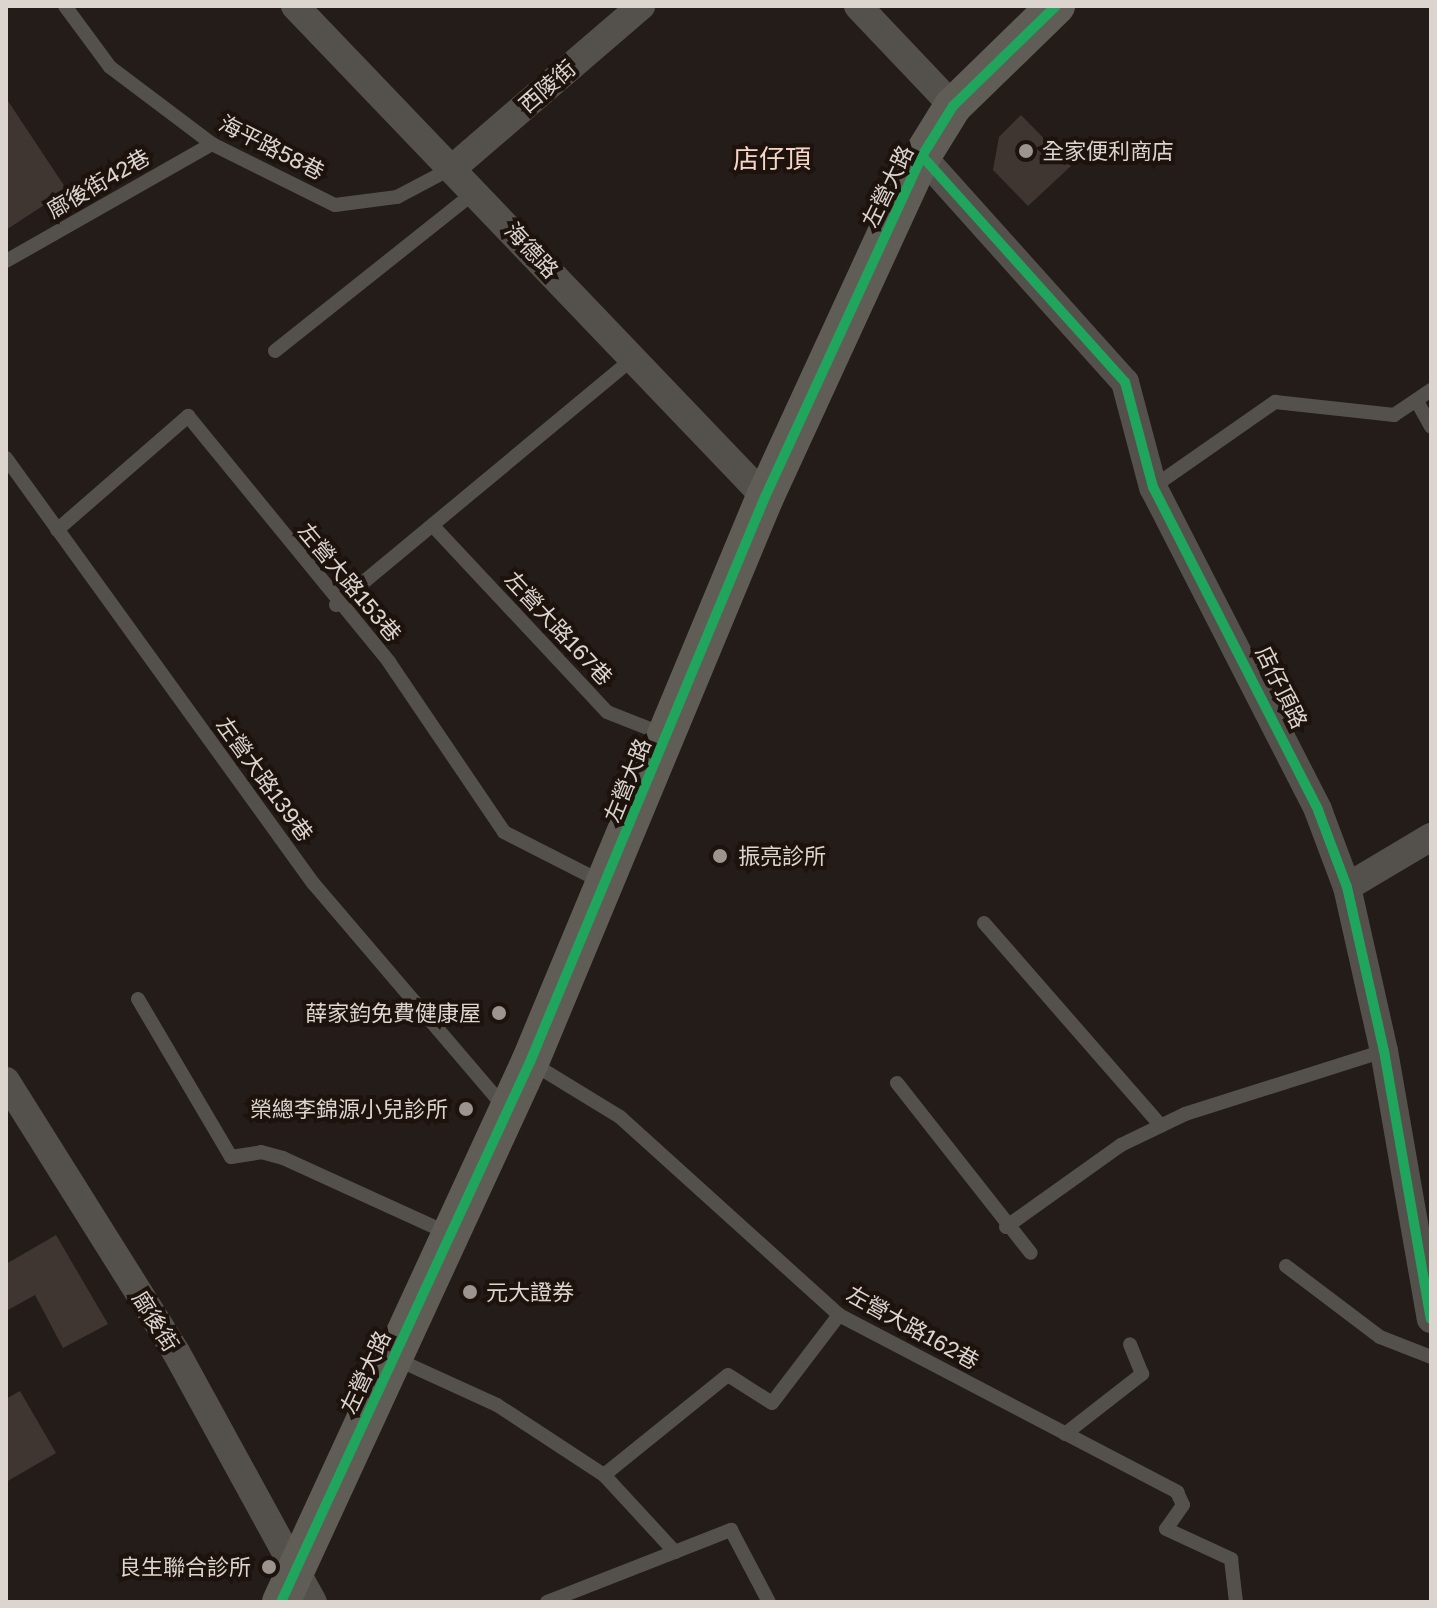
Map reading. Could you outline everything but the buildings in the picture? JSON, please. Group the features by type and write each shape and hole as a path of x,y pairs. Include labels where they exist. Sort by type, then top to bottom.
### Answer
{"street":[{"name":"海德路","path":"295,6 477,191 765,497"},
{"name":"西陵街","path":"454,167 641,6"},
{"path":"858,6 953,106"},
{"name":"左營大路","path":"288,1585 508,1112 606,884 765,497 922,156 953,106 1056,6"},
{"name":"店仔頂路","path":"922,156 1125,382 1153,487 1245,655 1347,887 1384,1051 1431,1319"},
{"path":"1347,887 1431,837"},
{"name":"廍後街","path":"6,1081 176,1352 288,1585 313,1602"}],"lane":[{"name":"海平路58巷","path":"65,6 110,67 212,144 335,205 397,197 454,167"},
{"name":"廍後街42巷","path":"6,261 212,144"},
{"path":"275,351 477,191"},
{"path":"336,605 434,527 633,358"},
{"path":"1153,487 1275,402 1394,415 1419,405 1431,390"},
{"path":"1419,405 1431,427"},
{"name":"左營大路153巷","path":"57,530 188,416 454,750 504,832 606,884"},
{"name":"左營大路139巷","path":"6,458 313,883 508,1112"},
{"name":"左營大路167巷","path":"434,527 607,712 667,736"},
{"path":"984,923 1161,1126"},
{"path":"138,999 231,1157 261,1152 283,1158 450,1235"},
{"path":"1006,1227 1121,1145 1161,1126 1384,1051"},
{"name":"左營大路162巷","path":"530,1062 620,1117 839,1315 1177,1492 1183,1505 1166,1529 1231,1559 1236,1602"},
{"path":"897,1083 1006,1227 1031,1253"},
{"path":"1286,1266 1380,1337 1431,1357"},
{"path":"604,1475 728,1375 772,1403 839,1315"},
{"path":"1065,1434 1142,1374 1130,1344"},
{"path":"394,1358 497,1405 604,1475 675,1552"},
{"path":"547,1602 731,1530 769,1602"}],"cycle path":[{"path":"281,1602 530,1062 765,497 922,156 953,106 1056,6"},
{"path":"922,156 1125,382 1153,487 1318,810 1347,887 1384,1051 1431,1319"}],"place":[{"name":"全家便利商店","path":"1026,151"},
{"name":"振亮診所","path":"720,856"},
{"name":"薛家鈞免費健康屋","path":"499,1013"},
{"name":"榮總李錦源小兒診所","path":"466,1109"},
{"name":"元大證券","path":"470,1292"},
{"name":"良生聯合診所","path":"269,1567"}],"district":[{"name":"店仔頂","path":"772,159"}]}
